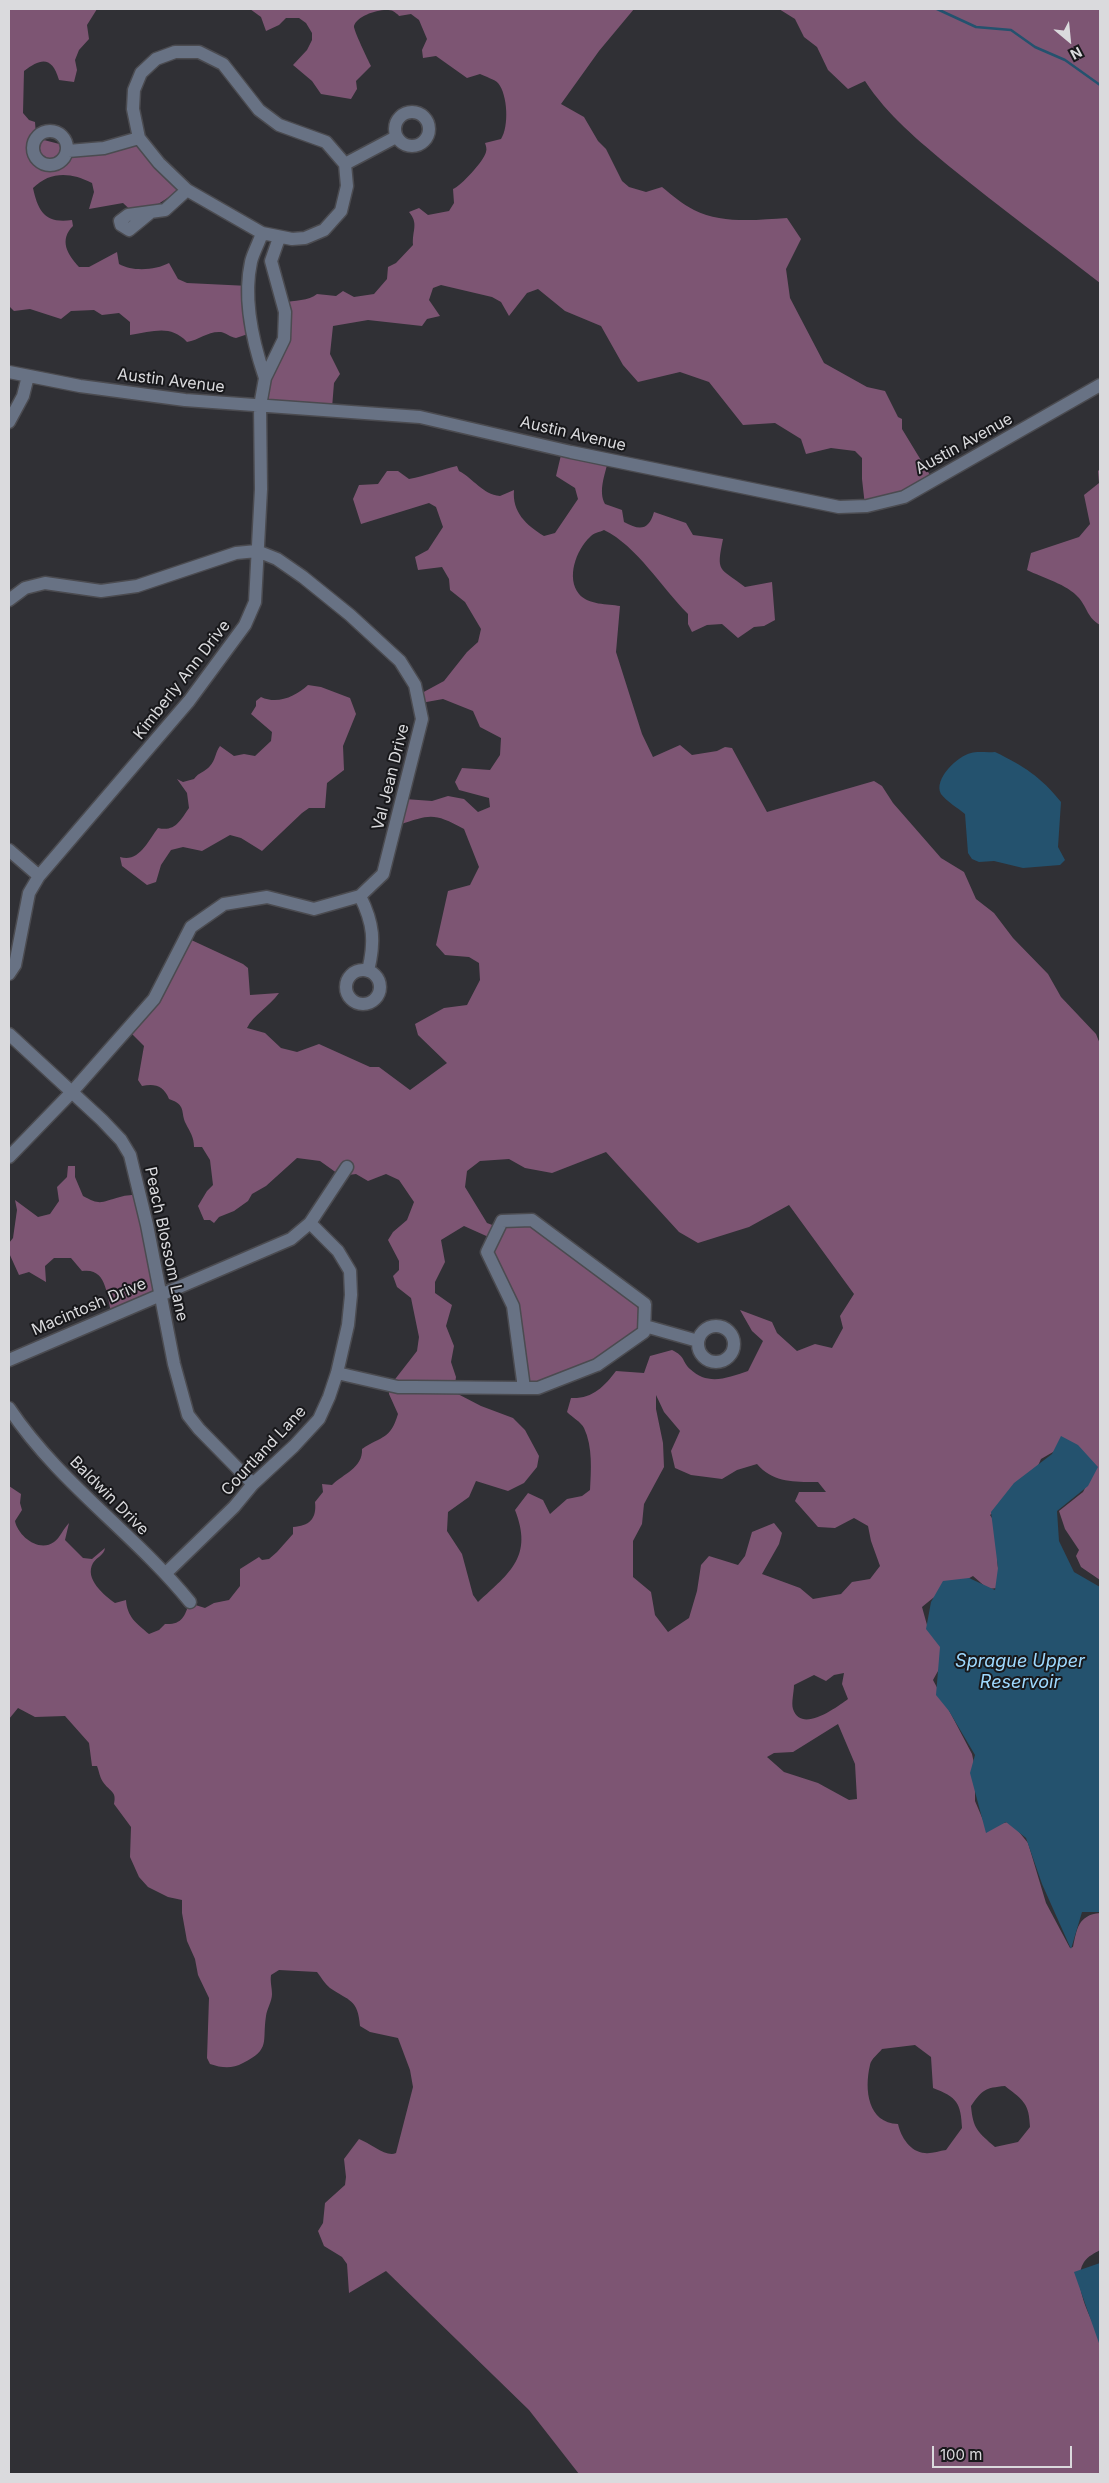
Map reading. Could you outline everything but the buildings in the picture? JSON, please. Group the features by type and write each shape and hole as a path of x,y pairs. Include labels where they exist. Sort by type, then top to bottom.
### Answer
{"street":[{"path":"175,52 199,52 223,64 259,110 272,120 279,125 326,142 345,164 347,186 341,211 324,230 305,238 279,238 262,233 187,190 159,164 139,138 133,109 134,90 141,73 156,59 175,52"},
{"path":"345,164 396,136"},
{"path":"68,151 104,148 139,138"},
{"path":"151,212 165,210 187,190"},
{"path":"262,233 251,262 248,292 252,326 265,378"},
{"path":"265,378 284,339 285,312 271,261 279,238"},
{"name":"Austin Avenue","path":"9,372 131,394 260,406 420,417 571,452 839,507 868,506 904,497 1100,386"},
{"path":"9,422 23,396 28,376"},
{"name":"Kimberly Ann Drive","path":"9,974 16,966 29,892 39,876 189,701 245,625 255,602 261,489 260,406 265,378"},
{"path":"9,600 26,588 45,583 102,591 137,586 236,553 258,551"},
{"name":"Val Jean Drive","path":"9,1158 71,1093 154,999 190,927 224,904 267,897 314,909 360,896 383,874 422,719 415,686 400,661 350,615 277,559 258,551"},
{"path":"9,850 39,876"},
{"path":"360,896 372,923 371,955 368,971"},
{"name":"Peach Blossom Lane","path":"9,1034 121,1140 130,1155 147,1225 174,1364 188,1414 253,1484"},
{"name":"Macintosh Drive","path":"9,1360 291,1239 310,1224 347,1167"},
{"path":"337,1373 398,1387 524,1388 538,1388 597,1365 644,1332 644,1304 532,1220 502,1221 487,1252 513,1306 524,1388"},
{"name":"Courtland Lane","path":"166,1573 234,1507 253,1484 294,1446 319,1419 337,1373 348,1325 352,1296 350,1271 338,1251 310,1224"},
{"path":"644,1326 698,1341"},
{"name":"Baldwin Drive","path":"9,1408 38,1447 78,1490 166,1573 190,1602"}],"shaded area":[{"path":"9,9 97,9 87,25 89,39 79,50 75,60 77,70 74,82 59,80 53,67 45,62 36,64 24,71 23,113 29,120 35,122 36,135 40,139 71,147 105,146 137,136 183,188 138,217 123,203 89,209 94,192 92,183 84,179 61,175 46,178 40,182 33,188 37,203 44,214 55,220 72,220 73,226 66,236 66,247 75,262 79,267 89,267 117,252 119,264 125,267 151,269 169,263 178,279 187,283 249,286 254,332 236,338 216,332 187,342 181,336 168,331 130,335 130,322 119,313 102,315 94,310 71,311 61,319 30,309 14,311 9,306"},
{"path":"250,9 634,9 599,51 561,104 584,117 598,141 606,149 622,181 629,187 646,192 662,187 690,208 716,217 739,220 787,218 801,239 786,269 790,298 824,363 867,387 885,391 898,417 902,419 902,429 933,480 865,506 862,458 855,451 831,448 806,454 801,439 775,423 743,425 709,382 680,372 638,382 623,365 601,326 565,311 538,289 527,293 509,316 501,302 492,297 441,285 433,288 429,300 440,316 427,319 422,326 368,320 333,326 330,354 340,374 334,383 332,408 261,406 283,344 283,303 306,299 317,294 336,296 343,291 354,297 374,294 387,279 388,267 396,263 413,245 414,220 409,212 419,208 428,215 449,211 454,203 453,189 477,167 486,151 485,143 501,139 504,134 506,111 501,88 492,79 480,74 467,78 436,56 423,58 422,50 427,39 419,20 411,14 399,16 393,11 383,10 365,15 356,22 354,28 371,66 356,81 357,89 351,99 321,94 312,81 293,65 307,50 312,40 312,33 306,23 299,18 286,18 279,25 266,31 261,17"},
{"path":"779,9 1100,9 1100,283 987,197 926,147 883,105 865,81 848,89 828,70 817,47 804,37 795,19"},
{"path":"561,455 608,461 603,483 603,499 605,504 622,510 624,522 635,527 643,527 647,525 654,512 686,523 693,535 723,539 720,564 725,572 745,587 772,582 775,620 764,626 754,627 738,638 722,624 707,625 692,632 688,624 688,614 638,556 627,546 604,530 593,534 585,543 574,564 573,580 575,587 583,598 598,603 620,606 616,652 642,734 653,757 680,745 692,755 717,751 725,747 732,748 767,812 874,781 882,786 893,803 941,858 964,872 976,899 994,913 1013,938 1048,974 1061,997 1096,1034 1100,1044 1100,1580 1081,1567 1076,1556 1079,1550 1065,1529 1059,1511 1083,1492 1091,1477 1065,1445 1041,1459 1036,1470 1006,1503 990,1515 1004,1536 997,1556 999,1575 997,1588 988,1589 973,1576 933,1598 922,1607 927,1625 937,1634 948,1653 933,1680 972,1754 975,1768 975,1801 986,1827 1008,1822 1015,1827 1028,1843 1046,1903 1070,1948 1073,1947 1078,1929 1083,1920 1093,1914 1100,1913 1100,2250 1084,2262 1080,2279 1083,2300 1100,2336 1100,2474 579,2474 529,2410 386,2271 349,2293 347,2264 342,2257 324,2246 318,2231 323,2223 325,2203 345,2185 344,2159 359,2139 383,2152 396,2153 413,2087 410,2070 398,2038 370,2032 360,2026 355,2006 330,1988 317,1972 279,1970 271,1975 272,1997 266,2016 262,2049 252,2058 235,2066 223,2067 210,2064 207,2058 209,1998 198,1975 195,1959 187,1941 182,1913 182,1900 168,1897 148,1887 139,1877 130,1857 131,1827 114,1804 115,1796 102,1780 97,1766 92,1766 89,1743 65,1716 35,1717 18,1708 9,1719 9,1486 21,1494 20,1503 22,1510 15,1521 20,1532 30,1541 36,1544 48,1545 56,1540 69,1523 65,1540 83,1558 92,1559 105,1548 93,1563 91,1575 93,1581 115,1603 126,1600 131,1616 149,1634 159,1630 165,1624 175,1623 182,1619 189,1603 205,1608 214,1603 229,1600 240,1586 240,1569 259,1557 262,1560 269,1559 293,1534 293,1527 308,1523 315,1513 315,1502 323,1492 322,1484 332,1485 352,1470 359,1461 362,1449 389,1433 395,1422 398,1414 389,1394 389,1387 417,1351 419,1337 411,1298 397,1287 393,1276 399,1270 399,1261 388,1240 393,1232 407,1220 414,1202 399,1180 386,1174 368,1181 356,1174 341,1176 320,1161 297,1158 234,1211 219,1217 214,1223 210,1220 204,1220 198,1206 213,1185 210,1160 202,1147 194,1147 193,1137 184,1120 181,1106 169,1099 162,1088 155,1085 142,1086 138,1080 144,1046 127,1029 160,988 187,938 248,968 250,995 279,993 253,1019 247,1028 265,1033 281,1048 297,1052 319,1044 370,1067 379,1067 410,1090 447,1063 418,1035 415,1024 444,1008 467,1005 480,980 479,963 469,957 445,955 436,945 448,891 470,885 479,867 464,829 446,820 432,817 399,825 405,799 432,801 448,796 464,799 478,812 490,807 489,798 459,790 455,782 462,768 490,770 500,755 501,738 480,727 473,711 443,699 421,703 420,694 444,681 467,652 478,642 481,629 465,602 450,590 449,579 442,567 418,570 415,557 428,550 443,527 436,507 429,503 361,524 353,499 359,485 378,484 387,471 398,471 409,479 457,466 459,471 494,495 500,496 514,490 515,505 518,511 531,527 544,536 555,533 578,499 575,488 556,476","holes":["606,1152 679,1232 698,1243 749,1227 789,1205 854,1294 840,1316 843,1328 832,1348 815,1344 797,1351 777,1333 772,1322 740,1310 752,1331 763,1341 748,1371 725,1378 711,1379 697,1374 690,1369 681,1357 672,1350 650,1356 644,1373 616,1371 597,1391 578,1398 571,1398 567,1412 583,1426 589,1443 591,1459 590,1490 582,1496 567,1499 550,1514 543,1500 528,1493 515,1510 520,1526 521,1540 516,1562 509,1572 478,1602 473,1595 462,1554 447,1531 448,1512 469,1497 476,1481 508,1491 524,1483 537,1467 539,1456 525,1430 513,1418 481,1406 454,1392 456,1377 451,1362 454,1346 446,1326 452,1305 435,1293 435,1282 445,1262 441,1240 464,1226 493,1239 492,1269 513,1305 520,1384 551,1382 635,1341 643,1324 635,1299 524,1222 503,1229 487,1223 465,1187 467,1171 480,1161 509,1159 525,1168 552,1173","656,1395 664,1412 680,1431 671,1451 675,1468 691,1475 722,1479 737,1470 757,1464 770,1475 777,1478 818,1482 826,1492 799,1492 795,1501 818,1527 835,1528 854,1518 868,1526 880,1566 870,1579 852,1582 841,1594 813,1599 800,1588 762,1574 779,1544 782,1533 774,1523 752,1532 745,1556 738,1565 709,1556 701,1565 697,1591 689,1618 668,1632 655,1615 651,1592 633,1577 633,1541 642,1524 644,1504 664,1467 663,1443 656,1409","844,1673 842,1684 848,1699 828,1712 811,1719 803,1719 797,1716 792,1707 794,1685 814,1675 826,1681 834,1675","838,1724 855,1764 857,1799 849,1800 818,1783 784,1772 767,1757 774,1753 793,1752","915,2045 931,2057 933,2088 952,2098 959,2107 960,2112 962,2128 946,2150 932,2153 915,2150 904,2139 898,2124 880,2118 874,2111 868,2094 868,2075 873,2059 882,2049","1005,2086 1021,2099 1027,2107 1030,2127 1018,2142 995,2147 977,2130 971,2106 985,2090"]},
{"path":"1100,469 1100,625 1092,619 1074,593 1027,570 1031,553 1079,537 1090,524 1084,495 1099,483 1098,471"},
{"path":"308,685 321,687 350,698 356,714 343,746 344,770 327,783 325,808 309,808 262,851 241,838 230,835 202,851 183,847 171,850 161,865 156,882 147,885 122,866 120,857 133,857 138,854 158,828 173,827 189,808 187,793 177,779 183,782 194,779 206,770 213,761 220,746 234,756 244,754 255,756 271,741 272,732 251,714 256,706 256,701 261,697 280,700 298,693"},
{"path":"68,1166 75,1166 75,1177 83,1196 94,1201 101,1202 140,1194 161,1295 112,1314 105,1285 101,1278 91,1271 82,1271 71,1258 54,1258 45,1266 46,1282 29,1272 19,1275 9,1253 9,1243 13,1238 17,1210 15,1200 38,1217 50,1214 59,1201 57,1187 67,1177"}],"water":[{"path":"974,752 995,752 1031,773 1061,802 1058,847 1065,860 1060,865 1023,868 994,861 979,862 972,859 968,853 965,814 941,794 940,782 948,769 966,755"},
{"name":"Sprague Upper Reservoir","path":"1061,1436 1078,1445 1098,1467 1088,1486 1057,1511 1059,1541 1074,1572 1100,1587 1100,1912 1082,1912 1071,1949 1042,1884 1026,1838 1006,1822 986,1833 970,1773 975,1755 949,1711 936,1695 940,1647 926,1629 931,1602 943,1581 969,1578 995,1590 998,1568 991,1512 1014,1483 1052,1454"},
{"path":"1100,2263 1100,2346 1074,2272"}],"waterway":[{"path":"937,9 976,27 1011,30 1035,47 1065,60 1100,85"}]}
